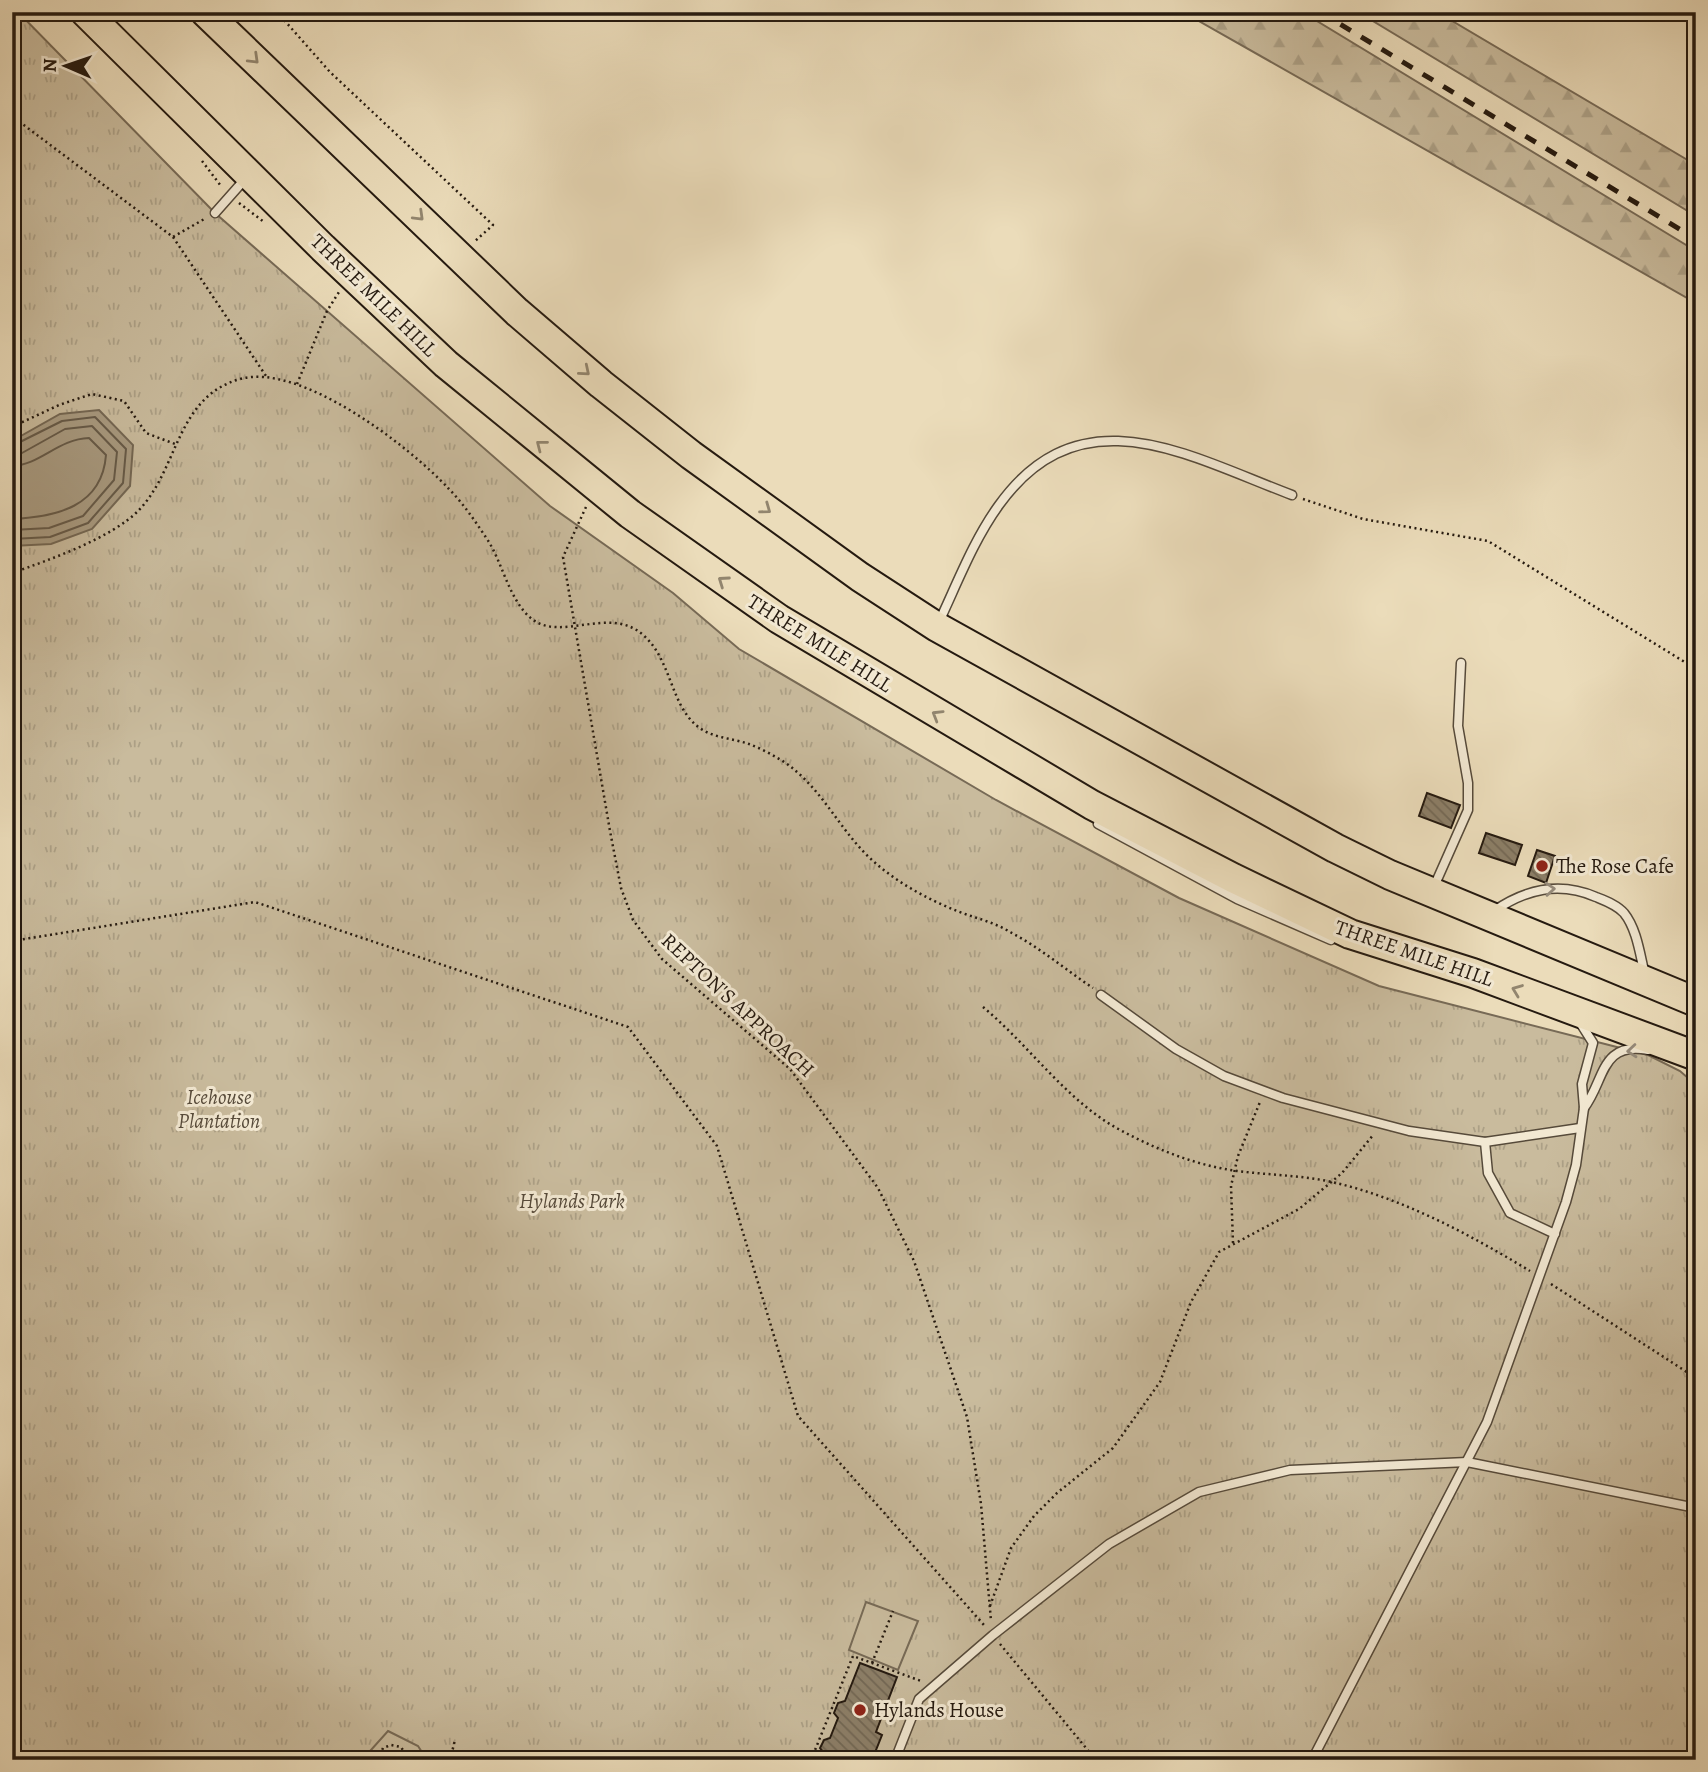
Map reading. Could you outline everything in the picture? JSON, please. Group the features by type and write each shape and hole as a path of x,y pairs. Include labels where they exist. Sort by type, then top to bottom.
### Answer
{"highway":[{"name":"THREE MILE HILL","path":"85,12 323,248 446,364 629,514 779,619 974,737 1181,852 1350,934 1473,973 1563,1008 1619,1025 1696,1056"},
{"path":"205,12 544,336 651,424 860,577 937,627 1286,823 1431,891 1696,1002"}],"lane":[{"path":"215,213 251,174"},
{"path":"937,627 981,533 999,505 1017,483 1061,449 1080,442 1111,439 1141,442 1177,452 1292,495"},
{"path":"1431,891 1468,810 1468,783 1458,726 1461,663"},
{"path":"974,737 1043,788"},
{"path":"1088,818 1227,894 1336,942"},
{"path":"1488,915 1529,891 1547,888 1579,890 1612,903 1623,913 1631,927 1646,980"},
{"path":"1372,952 1473,973"},
{"path":"1101,995 1176,1049 1224,1076 1267,1092 1381,1124 1485,1142 1580,1128"},
{"path":"1312,1760 1467,1462 1496,1397 1555,1234 1576,1165 1584,1108 1582,1084 1593,1043 1582,1024 1563,1008"},
{"path":"1584,1108 1595,1094 1607,1060 1613,1056 1640,1049 1663,1056"},
{"path":"1485,1142 1488,1173 1510,1213 1555,1234"},
{"path":"895,1760 919,1699 993,1635 1109,1544 1199,1492 1290,1470 1467,1462 1696,1508"}],"path":[{"path":"277,12 330,72 493,225 460,256"},
{"path":"796,12 811,15 836,12"},
{"path":"12,113 25,126 173,237 266,376"},
{"path":"173,237 215,213"},
{"path":"297,385 327,311 339,292"},
{"path":"12,573 53,559 117,527 136,513 157,489 189,414 209,393 239,379 266,376 297,385 362,419 428,468 450,489 490,543 528,615 534,621 548,626 599,621 623,624 642,634 660,656 683,711 697,727 749,744 780,760 806,778 872,860 926,898 1010,931 1101,995"},
{"path":"12,428 59,405 92,394 124,401 146,433 175,444"},
{"path":"1292,495 1363,519 1488,541 1696,669"},
{"name":"REPTON'S APPROACH","path":"580,524 563,557 621,888 633,920 662,959 790,1069 878,1188 914,1261 967,1417 981,1504 989,1609 1011,1548 1034,1516 1057,1493 1113,1448 1160,1382 1191,1302 1219,1252 1233,1243"},
{"path":"12,941 254,902 628,1027 717,1146 798,1416 993,1635 1096,1760"},
{"path":"983,1007 1008,1027 1097,1117 1180,1157 1235,1170 1331,1182 1466,1232 1696,1378"},
{"path":"1233,1243 1235,1232 1230,1203 1235,1170 1259,1105 1267,1092"},
{"path":"1233,1243 1299,1209 1358,1157 1381,1124"},
{"path":"872,1663 893,1611"},
{"path":"811,1760 853,1656 934,1686"},
{"path":"450,1760 455,1740"},
{"path":"378,1760 383,1748 391,1745 401,1747 409,1760"}],"green space":[{"name":"Hylands Park","path":"12,12 18,12 215,213 550,506 673,593 739,649 996,800 1179,898 1379,986 1648,1055 1680,1071 1696,1085 1696,1760 12,1760"},
{"path":"1183,12 1302,12 1696,251 1696,303"},
{"path":"1358,12 1437,12 1696,165 1696,216"},
{"path":"866,1602 918,1621 898,1670 849,1650"},
{"path":"388,1731 418,1746 427,1760 362,1760"}],"water":[{"path":"99,410 133,445 130,486 92,529 51,544 12,546 12,441 60,414"}],"building":[{"path":"1427,793 1460,805 1451,828 1419,816"},
{"path":"1486,833 1522,845 1515,865 1479,853"},
{"name":"The Rose Cafe","path":"1537,850 1555,856 1546,883 1528,876"},
{"name":"Hylands House","path":"860,1663 897,1677 876,1732 882,1735 874,1755 868,1753 865,1760 822,1760 824,1753 820,1748 824,1740 830,1738 838,1718 834,1713 838,1703 845,1701"}],"railway":[{"path":"1320,12 1696,239"}],"place":[{"name":"The Rose Cafe","path":"1542,866"},
{"name":"Hylands House","path":"860,1710"}],"park label":[{"name":"Icehouse Plantation","path":"219,1109"}]}
